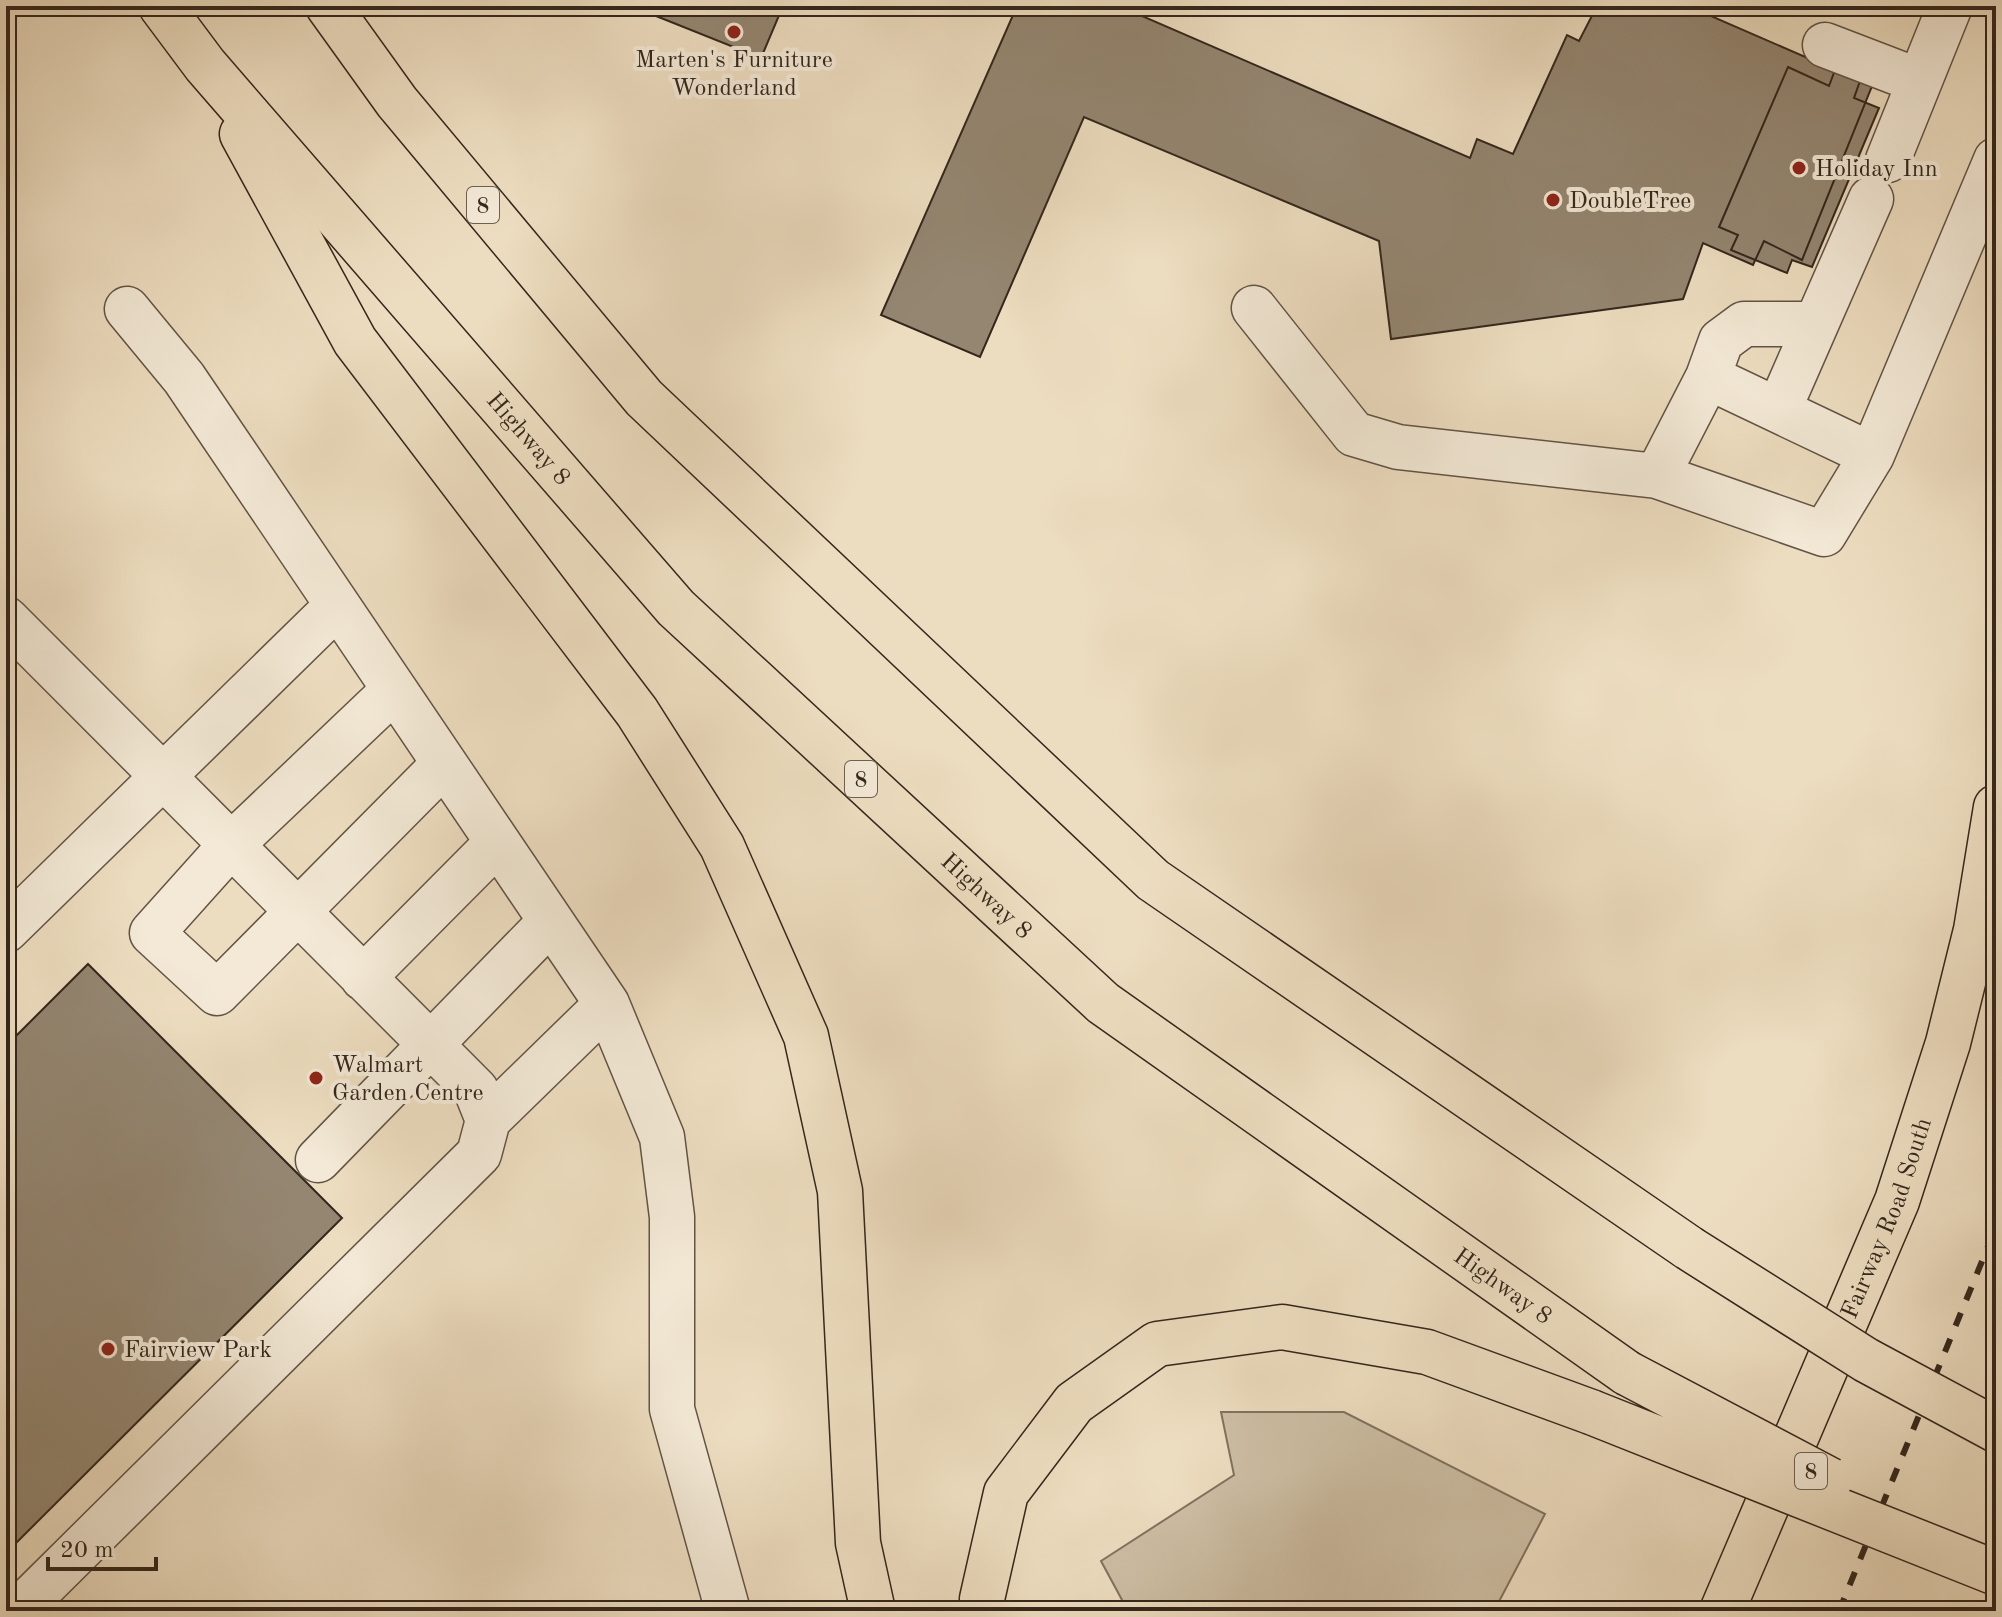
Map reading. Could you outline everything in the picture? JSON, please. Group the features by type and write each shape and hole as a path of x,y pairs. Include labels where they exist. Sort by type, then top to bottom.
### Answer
{"main road":[{"name":"Highway 8","path":"161,6 205,65 676,608 1092,993 1627,1373 1996,1570"},
{"name":"8","path":"328,6 397,102 644,398 1153,880 1689,1248 1866,1360 1996,1430"},
{"path":"205,65 355,341 637,712 722,846 806,1036 840,1191 858,1543 873,1611"},
{"name":"Fairway Road South","path":"1722,1611 1897,1201 1948,1043 1976,930 1996,807"},
{"path":"983,1611 982,1599 1006,1493 1074,1403 1157,1344 1282,1327 1427,1352 1591,1412 1996,1570"}],"lane":[{"path":"1888,160 1950,6"},
{"path":"1825,45 1919,81"},
{"path":"1254,308 1354,434 1398,447 1657,476 1824,534 1872,455 1996,160"},
{"path":"1779,409 1871,199"},
{"path":"127,309 184,378 607,1004 662,1137 672,1217 672,1409 728,1611"},
{"path":"1657,476 1708,377 1721,341 1744,324 1815,324"},
{"path":"1708,377 1872,455"},
{"path":"6,930 337,606"},
{"path":"6,619 476,1090 488,1120"},
{"path":"394,690 230,846 152,933 217,993 444,764"},
{"path":"363,978 497,843"},
{"path":"318,1160 550,922"},
{"path":"18,1611 479,1154 488,1120 607,1004"}],"shaded area":[{"path":"1221,1412 1344,1412 1545,1514 1494,1611 1128,1611 1101,1561 1234,1475"}],"building":[{"name":"Marten's Furniture Wonderland","path":"631,6 783,6 761,58"},
{"name":"DoubleTree","path":"1017,6 1119,6 1470,158 1477,139 1513,154 1567,35 1579,41 1597,6 1622,13 1626,6 1688,6 1872,86 1802,260 1764,241 1753,265 1703,243 1683,299 1391,339 1379,241 1084,117 980,357 881,315"},
{"name":"Holiday Inn","path":"1788,67 1829,86 1835,70 1860,81 1854,98 1879,108 1812,267 1792,260 1787,273 1731,250 1738,235 1719,227"},
{"name":"Fairview Park","path":"88,964 342,1218 6,1553 6,1046"}],"railway":[{"path":"1839,1611 1996,1227"}],"place":[{"name":"Marten's Furniture Wonderland","path":"734,32"},
{"name":"Holiday Inn","path":"1799,168"},
{"name":"DoubleTree","path":"1553,200"},
{"name":"Walmart Garden Centre","path":"316,1078"},
{"name":"Fairview Park","path":"108,1349"}]}
